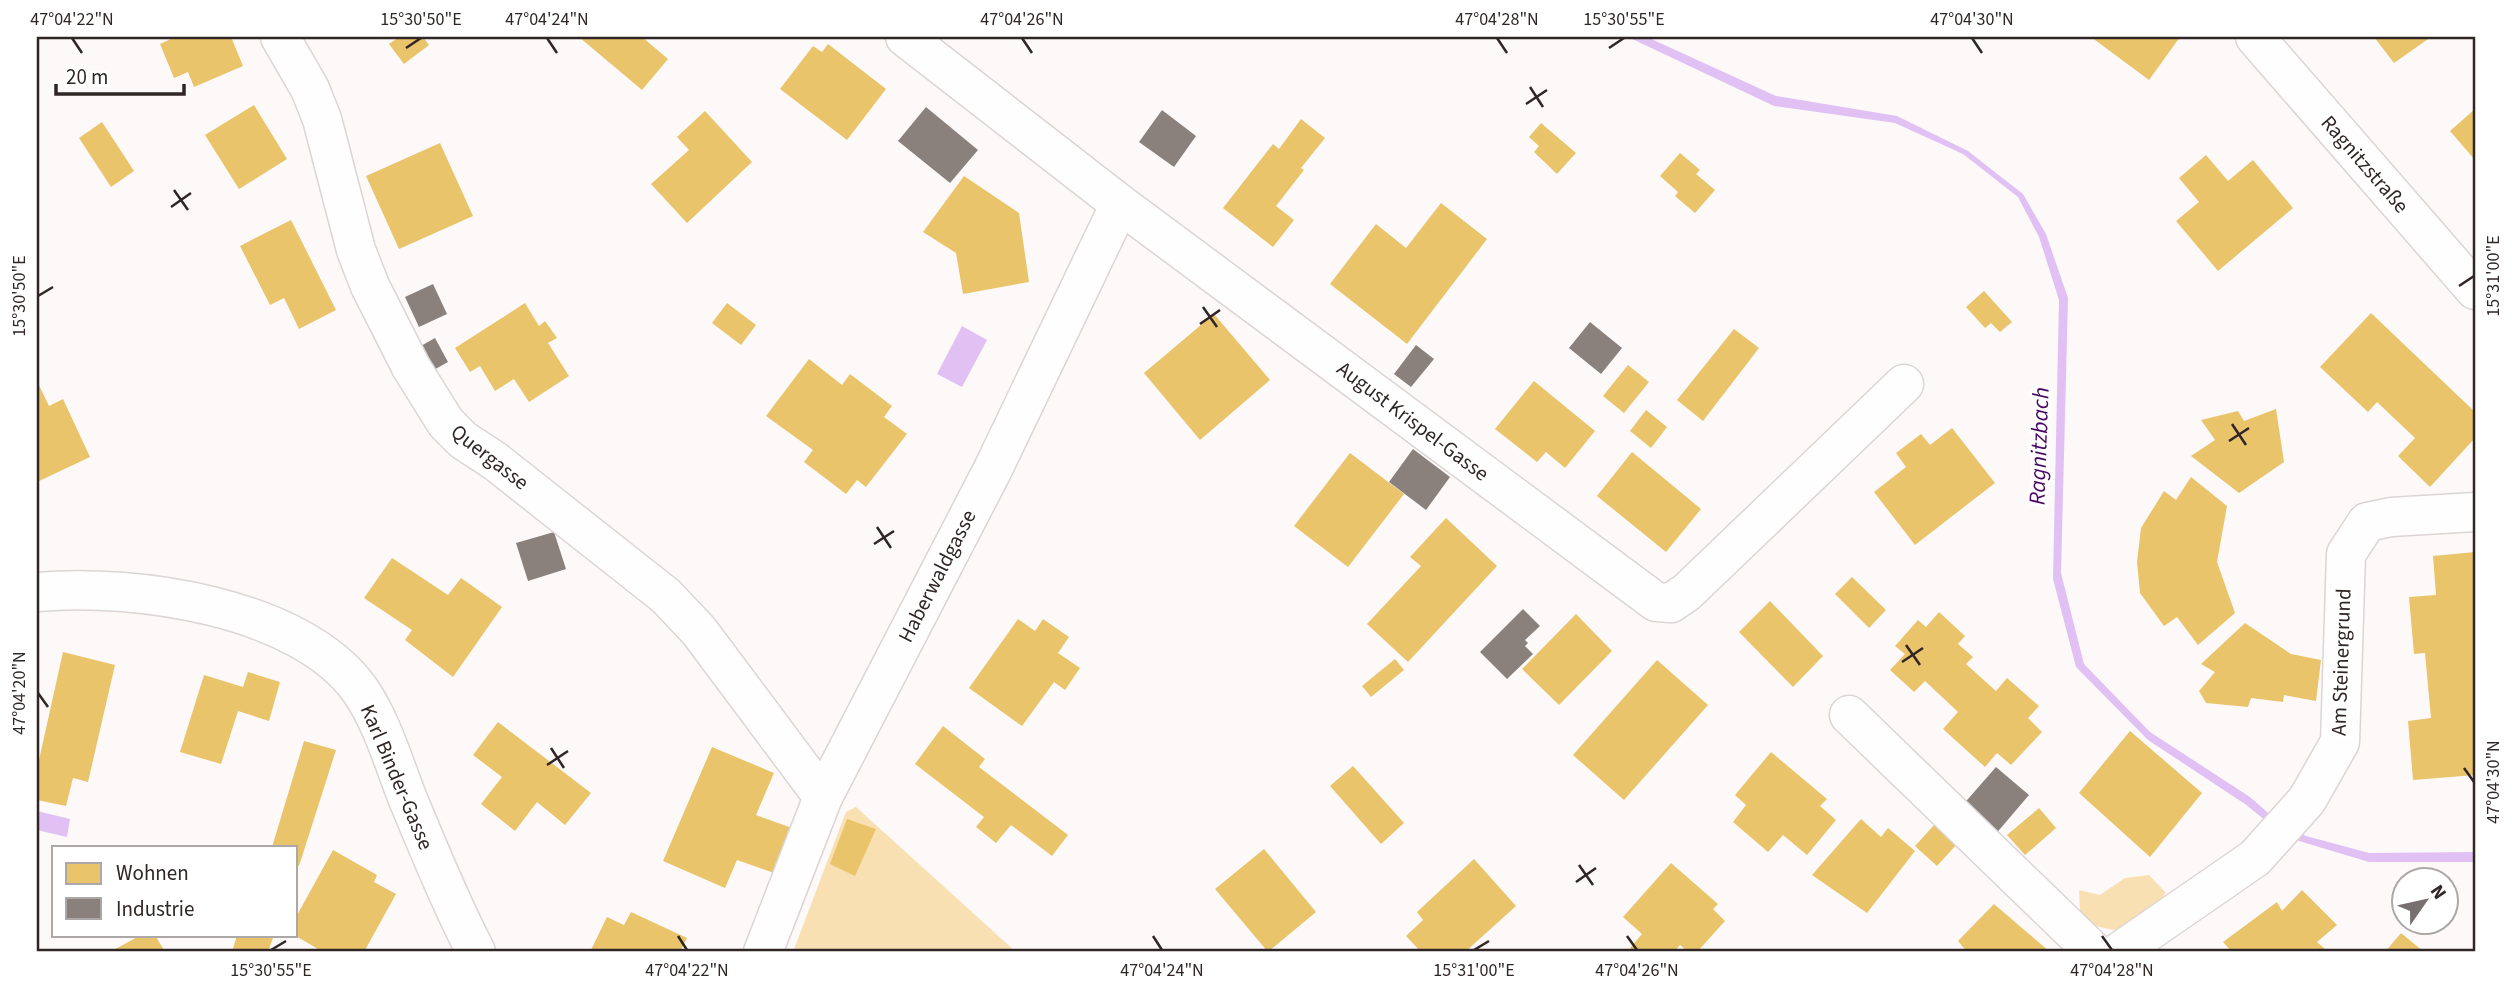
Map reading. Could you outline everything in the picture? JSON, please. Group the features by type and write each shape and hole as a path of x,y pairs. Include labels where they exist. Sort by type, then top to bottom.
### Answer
{"street":[{"name":"Quergasse","path":"280,37 310,89 322,119 356,250 370,286 411,367 446,423 463,440 505,469 666,596 699,631 823,797"},
{"name":"August Krispel-Gasse","path":"905,37 1120,204 1656,602 1671,603 1687,592 1904,384"},
{"name":"Ragnitzstraße","path":"2256,37 2475,290"},
{"name":"Haberwaldgasse","path":"763,952 823,797 993,469 1120,204"},
{"name":"Am Steinergrund","path":"1849,715 2117,951 2255,859 2307,800 2340,742 2346,554 2367,522 2391,517 2475,512"},
{"name":"Karl Binder-Gasse","path":"37,592 73,589 131,592 173,598 259,619 322,652 359,689 378,722 443,887 476,952"}],"shaded area":[{"name":"Ragnitzbach","path":"1628,37 1647,37 1776,96 1897,116 1968,151 2023,194 2046,234 2068,298 2061,573 2084,664 2150,732 2250,797 2275,819 2306,836 2369,853 2475,852 2475,862 2369,862 2299,841 2148,740 2076,667 2053,579 2059,300 2039,237 2018,197 1963,154 1895,123 1774,106"},
{"path":"962,326 987,340 962,387 937,374"},
{"path":"856,807 1016,952 793,952 846,812"},
{"path":"37,811 70,819 67,837 37,830"},
{"path":"2149,875 2166,893 2143,923 2128,933 2095,926 2080,914 2079,890 2100,895 2125,878"}],"building: Wohnen":[{"path":"175,37 231,37 243,66 194,87 188,72 174,78 160,44"},
{"path":"399,37 423,37 429,45 404,64 389,44"},
{"path":"579,37 642,37 668,59 642,90"},
{"path":"2091,37 2180,37 2149,80"},
{"path":"2374,37 2431,37 2394,63"},
{"path":"828,44 886,89 847,140 780,89 813,46 822,52"},
{"path":"254,105 287,159 239,189 205,135"},
{"path":"2475,109 2475,160 2450,131"},
{"path":"705,111 752,162 687,223 651,184 689,150 677,137"},
{"path":"1301,119 1325,138 1276,206 1294,220 1273,247 1223,208 1273,144 1279,149"},
{"path":"102,122 134,171 111,187 79,138"},
{"path":"1541,123 1576,153 1557,174 1534,152 1539,146 1529,137"},
{"path":"440,143 473,216 399,249 366,176"},
{"path":"1680,153 1700,170 1696,174 1715,190 1695,213 1675,196 1678,192 1660,176"},
{"path":"2206,155 2228,181 2253,160 2293,208 2218,271 2176,221 2199,202 2179,178"},
{"path":"964,176 1019,213 1029,282 963,294 956,253 923,232"},
{"path":"1441,203 1487,239 1407,344 1330,284 1376,224 1406,248"},
{"path":"291,220 336,310 299,329 284,298 270,305 240,246"},
{"path":"1984,291 2012,322 2000,332 1991,323 1985,328 1966,307"},
{"path":"525,303 539,326 545,321 557,338 548,343 569,376 529,402 514,379 495,391 480,366 470,372 455,348"},
{"path":"727,303 756,325 741,345 712,323"},
{"path":"2371,313 2475,412 2475,438 2430,487 2398,456 2415,438 2377,402 2368,412 2320,367"},
{"path":"1214,314 1270,380 1200,440 1144,373"},
{"path":"1734,329 1759,348 1703,421 1677,400"},
{"path":"809,359 842,385 850,374 892,406 884,417 907,434 866,487 857,480 846,494 804,462 813,450 766,416"},
{"path":"1628,365 1649,382 1624,413 1603,396"},
{"path":"37,381 49,406 63,399 90,457 37,482"},
{"path":"1534,381 1595,431 1565,468 1546,452 1537,462 1495,429"},
{"path":"2276,409 2284,462 2239,493 2191,456 2215,440 2201,420 2238,411 2244,421"},
{"path":"1646,410 1667,427 1651,448 1630,431"},
{"path":"1952,428 1995,483 1915,545 1874,492 1906,467 1896,453 1921,434 1930,445"},
{"path":"1632,452 1701,509 1666,552 1597,496"},
{"path":"1350,453 1404,494 1348,567 1294,526"},
{"path":"2191,477 2227,506 2217,562 2235,613 2198,645 2177,617 2164,626 2140,593 2137,562 2141,528 2164,491 2176,500"},
{"path":"1446,518 1497,566 1408,662 1367,624 1421,566 1410,557"},
{"path":"2475,552 2475,775 2413,780 2408,721 2431,718 2425,653 2414,654 2409,597 2436,595 2433,556"},
{"path":"392,558 448,595 461,578 502,607 453,677 405,640 412,630 364,598"},
{"path":"1852,577 1886,610 1869,628 1835,594"},
{"path":"1770,601 1823,656 1793,687 1739,632"},
{"path":"1939,612 1965,636 1958,644 1973,657 1966,664 1996,691 2007,678 2039,706 2028,718 2042,732 2011,765 1997,753 1985,767 1943,729 1958,712 1925,681 1914,692 1890,670 1905,654 1895,646 1918,620 1926,627"},
{"path":"1576,614 1612,651 1559,705 1522,669"},
{"path":"1018,619 1035,631 1043,619 1069,637 1058,653 1080,668 1065,690 1054,682 1022,726 969,688"},
{"path":"2245,623 2291,654 2321,660 2316,701 2284,695 2283,702 2251,698 2248,707 2206,703 2199,691 2215,672 2201,664"},
{"path":"63,652 115,665 88,782 73,778 66,806 37,800 37,769"},
{"path":"1395,659 1404,670 1371,697 1362,686"},
{"path":"1657,660 1708,705 1624,800 1573,755"},
{"path":"248,672 280,682 269,721 238,711 221,764 180,752 204,675 243,687"},
{"path":"498,722 591,793 565,825 537,802 515,831 481,804 502,777 473,755"},
{"path":"943,726 985,759 979,767 1068,835 1052,856 1011,825 996,843 976,827 984,817 915,764"},
{"path":"2130,731 2202,793 2150,857 2079,793"},
{"path":"304,741 336,750 299,866 298,846 272,846"},
{"path":"712,747 774,773 756,815 792,828 774,873 737,860 725,888 663,861"},
{"path":"1771,752 1827,799 1820,806 1836,820 1807,855 1783,835 1768,852 1733,822 1746,805 1735,795"},
{"path":"1353,766 1404,823 1381,844 1330,786"},
{"path":"2039,808 2056,828 2025,855 2007,835"},
{"path":"847,819 876,829 855,876 830,864"},
{"path":"1861,819 1881,837 1888,828 1915,851 1867,913 1812,875"},
{"path":"1935,824 1957,844 1937,866 1915,846"},
{"path":"1264,849 1316,912 1268,952 1215,889"},
{"path":"333,850 377,875 374,882 396,894 364,952 323,952 296,936 298,913"},
{"path":"1474,859 1516,906 1465,952 1421,952 1406,936 1423,920 1417,912"},
{"path":"1671,863 1718,904 1713,909 1725,921 1697,952 1688,952 1680,945 1674,952 1635,952 1630,948 1642,934 1623,917"},
{"path":"2302,890 2337,925 2317,942 2325,949 2322,952 2232,952 2223,942 2277,902 2282,911"},
{"path":"1994,904 2050,952 1967,952 1958,941"},
{"path":"631,912 687,938 680,952 590,952 607,917 624,925"},
{"path":"139,936 156,936 165,952 110,952"},
{"path":"237,936 274,936 268,952 232,952"},
{"path":"2398,936 2405,936 2424,952 2385,952"}],"building: Industrie":[{"path":"926,107 978,150 950,183 898,141"},
{"path":"1162,110 1196,136 1174,167 1139,142"},
{"path":"433,284 447,314 419,327 405,297"},
{"path":"1590,322 1622,348 1601,374 1569,348"},
{"path":"435,338 448,362 432,371 419,347"},
{"path":"1416,345 1434,359 1411,387 1394,374"},
{"path":"1413,449 1450,477 1426,510 1389,482"},
{"path":"554,532 566,569 528,581 516,543"},
{"path":"1523,609 1540,626 1525,640 1528,643 1525,646 1533,654 1507,679 1480,652"},
{"path":"1996,767 2029,795 1994,836 1961,807"}]}
